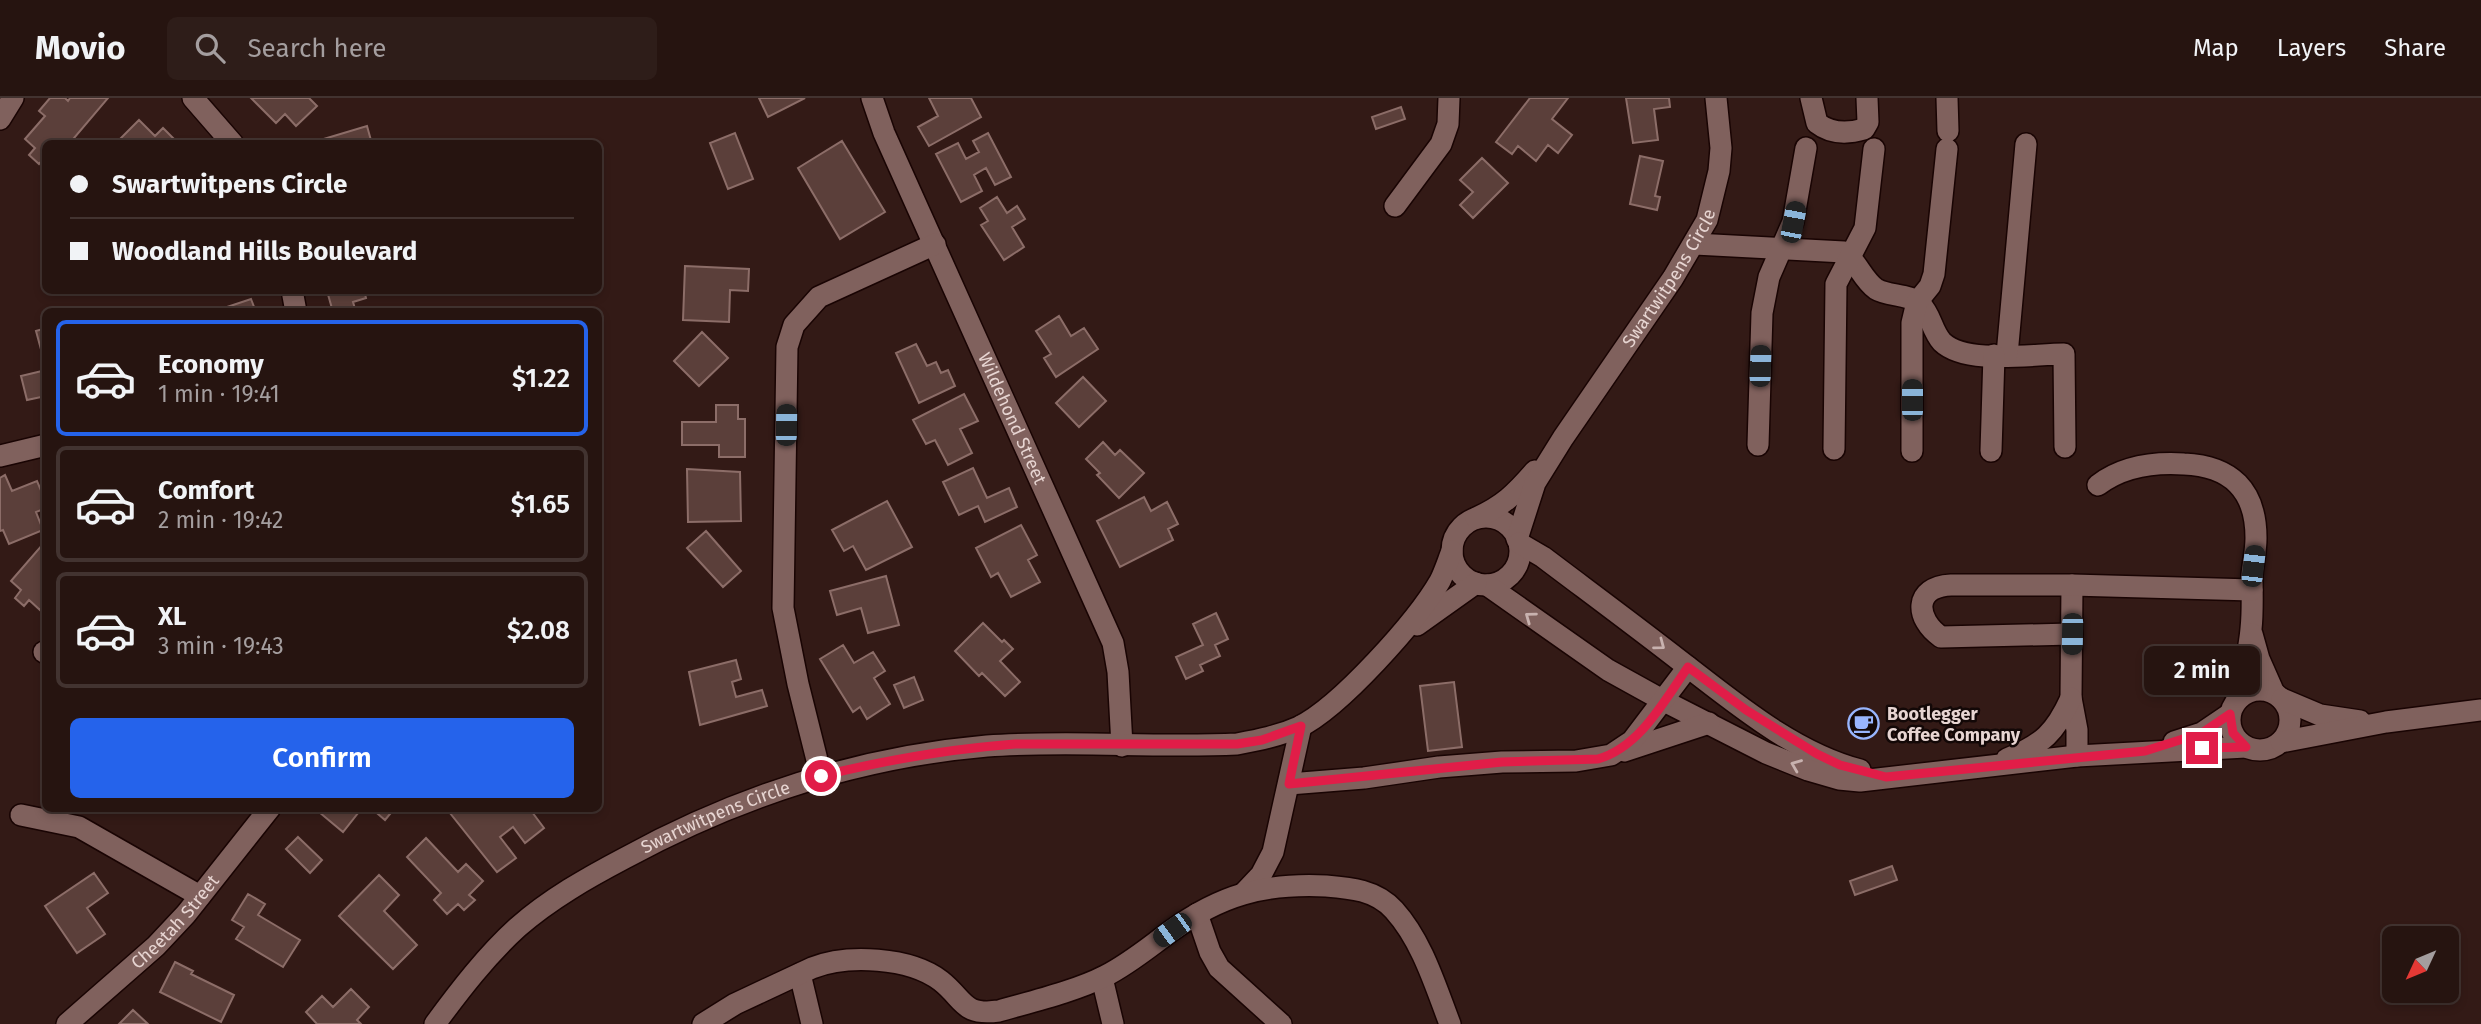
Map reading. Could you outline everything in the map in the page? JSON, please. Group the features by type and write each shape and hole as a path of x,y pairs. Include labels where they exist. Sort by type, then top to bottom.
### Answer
{"street":[{"path":"0,119 13,98"},
{"path":"193,98 230,140"},
{"name":"Wildehond Street","path":"872,98 884,133 1113,643 1118,672 1122,746"},
{"path":"1395,206 1441,144 1448,124 1449,98"},
{"name":"Swartwitpens Circle","path":"1518,541 1535,483 1695,244 1707,219 1719,171 1721,148 1716,98"},
{"path":"1811,98 1816,123 1828,131 1852,132 1864,129 1868,122 1867,98"},
{"path":"1912,451 1912,323 1917,302 1930,286 1934,274 1948,140 1947,98"},
{"path":"1991,451 2026,144"},
{"path":"1758,445 1762,313 1769,277 1793,222 1805,148"},
{"path":"1834,449 1836,284 1865,228 1874,149"},
{"path":"821,776 798,684 783,608 787,347 794,325 819,297 935,244"},
{"path":"1695,244 1844,252 1873,287 1885,294 1912,299 1921,305 1935,333 1944,344 1966,355 2064,354 2065,447"},
{"name":"Swartwitpens Circle","path":"1475,518 1506,502 1563,438"},
{"path":"0,456 42,447"},
{"path":"2098,485 2122,471 2162,463 2207,466 2229,476 2246,493 2255,522 2251,629 2234,706 2233,733 2246,747"},
{"path":"1886,777 1840,765 1817,754 1746,710 1518,541 1505,523 1496,518 1475,518 1458,531 1452,551 1458,571 1482,584 1574,648 1664,701 1766,753 1839,779 1860,781 2077,756 2145,751 2246,747 2264,750 2281,742 2386,722 2481,710"},
{"path":"1482,584 1503,580 1515,568 1520,551 1518,541"},
{"name":"Swartwitpens Circle","path":"435,1024 517,928 562,893 593,874 678,831 755,798 821,776 918,755 984,747 1053,744 1237,744 1262,740 1301,726 1344,692 1401,635 1440,580 1452,551"},
{"name":"Swartwitpens Circle","path":"1401,635 1482,584"},
{"path":"2072,634 1941,637 1926,623 1923,603 1926,593 1943,585 2252,590"},
{"path":"2072,585 2071,698 2077,730 2077,756"},
{"path":"2251,629 2259,659 2290,716 2287,734 2281,742"},
{"path":"1611,755 1632,741 1688,667"},
{"path":"2145,751 2202,733 2256,690 2336,718 2386,722"},
{"path":"1987,767 2044,740 2061,720 2071,698"},
{"path":"1289,784 1364,778 1439,767 1502,762 1576,761 1611,755 1709,723"},
{"path":"1244,893 1261,875 1273,852 1301,726"},
{"name":"Cheetah Street","path":"67,1024 156,946 267,812"},
{"path":"21,815 79,827 200,896"},
{"path":"703,1024 735,1004 822,964 848,961 897,961 941,981 969,1017 999,1012 1102,978 1127,964 1196,914 1220,901 1244,893 1279,887 1318,886 1351,888 1375,895 1392,908 1408,928 1423,956 1450,1024"},
{"path":"1196,914 1219,968 1281,1024"},
{"path":"800,974 812,1024"},
{"path":"1102,978 1113,1024"}],"building":[{"path":"50,98 65,98 68,101 70,98 108,98 72,140 42,140 42,161 39,164 29,155 35,148 25,139 45,116 39,111"},
{"path":"251,98 309,98 317,106 296,126 285,114 276,123"},
{"path":"759,98 805,98 768,117"},
{"path":"929,98 971,98 981,117 929,146 918,127 938,116"},
{"path":"1530,98 1568,98 1552,119 1572,135 1558,153 1548,145 1536,161 1518,146 1512,154 1496,142"},
{"path":"1626,98 1669,98 1670,107 1654,109 1658,140 1633,143"},
{"path":"1401,107 1405,119 1376,129 1372,117"},
{"path":"139,120 155,136 163,128 175,140 119,140"},
{"path":"367,126 371,140 320,140"},
{"path":"735,133 753,179 728,189 710,143"},
{"path":"988,133 1011,177 995,185 986,168 974,175 982,191 961,202 936,154 958,143 966,159 979,152 973,141"},
{"path":"842,141 885,212 840,239 798,168"},
{"path":"1640,156 1663,161 1655,196 1660,197 1657,210 1630,204"},
{"path":"1482,158 1508,183 1473,218 1460,205 1473,192 1460,180"},
{"path":"997,197 1007,213 1017,206 1025,219 1012,227 1024,247 1004,260 981,225 988,221 980,208"},
{"path":"685,266 749,269 748,291 730,290 729,322 683,320"},
{"path":"328,294 365,294 366,298 353,302 355,308 332,308"},
{"path":"251,299 254,308 224,308"},
{"path":"1059,316 1071,336 1084,328 1098,349 1056,377 1044,358 1051,354 1036,331"},
{"path":"42,329 42,353 36,331"},
{"path":"702,332 728,358 699,386 674,361"},
{"path":"916,344 927,366 936,362 941,373 948,370 955,386 919,403 896,353"},
{"path":"42,371 42,397 27,400 21,376"},
{"path":"1083,377 1106,401 1079,427 1056,403"},
{"path":"964,394 978,421 960,429 972,453 948,465 935,440 926,444 913,420"},
{"path":"716,405 738,405 738,419 745,419 745,457 719,457 719,445 682,445 682,422 716,422"},
{"path":"1103,442 1115,455 1120,450 1144,473 1119,498 1086,459"},
{"path":"973,468 987,498 1009,488 1017,507 985,522 978,506 959,515 943,482"},
{"path":"687,469 740,472 741,521 688,522"},
{"path":"5,475 12,491 37,481 42,493 42,510 36,512 42,530 9,544 3,530 0,531 0,478"},
{"path":"1144,497 1151,511 1167,502 1178,524 1168,529 1173,540 1120,567 1097,521"},
{"path":"887,501 912,547 866,570 853,546 844,551 832,530"},
{"path":"1021,525 1037,555 1028,560 1040,582 1011,597 998,573 991,577 976,548"},
{"path":"706,531 741,571 723,587 687,548"},
{"path":"42,545 40,610 29,600 24,606 15,598 21,590 11,581"},
{"path":"886,576 899,625 868,633 861,608 837,615 830,591"},
{"path":"1216,613 1228,639 1215,645 1220,656 1200,665 1203,671 1186,679 1176,657 1203,645 1193,624"},
{"path":"983,623 1013,649 1000,661 1020,682 1005,696 982,673 979,676 955,651"},
{"path":"843,645 854,663 873,652 885,671 874,678 890,704 867,719 860,707 853,712 820,659"},
{"path":"736,660 741,679 732,682 736,697 762,690 767,706 700,725 689,672"},
{"path":"914,677 923,700 904,708 894,685"},
{"path":"1454,682 1462,747 1428,751 1420,686"},
{"path":"319,812 359,812 343,832"},
{"path":"376,812 392,812 385,820"},
{"path":"449,812 532,812 544,828 525,843 513,827 500,837 516,858 497,872"},
{"path":"298,837 322,860 310,873 286,849"},
{"path":"426,838 458,872 466,864 483,881 469,895 475,900 464,910 458,904 447,914 434,900 441,893 407,857"},
{"path":"1892,866 1897,880 1855,895 1850,881"},
{"path":"94,873 108,893 87,908 105,934 77,953 45,906"},
{"path":"379,875 399,895 384,911 417,945 393,969 339,916"},
{"path":"248,894 265,904 258,915 300,940 283,967 236,939 244,927 232,920"},
{"path":"175,962 193,971 191,974 234,995 221,1022 160,992"},
{"path":"351,989 369,1007 357,1020 361,1024 317,1024 306,1012 322,996 333,1007"},
{"path":"133,1010 148,1024 119,1024"}],"place":[{"name":"Bootlegger Coffee Company","path":"1864,724"}],"route":[{"path":"821,776 918,755 984,747 1015,744 1237,744 1262,740 1301,726 1289,784 1364,778 1439,767 1598,759 1611,755 1632,741 1688,667 1746,710 1817,754 1840,765 1886,777 2145,751 2202,733 2230,714 2233,733 2246,747 2202,748"}]}
